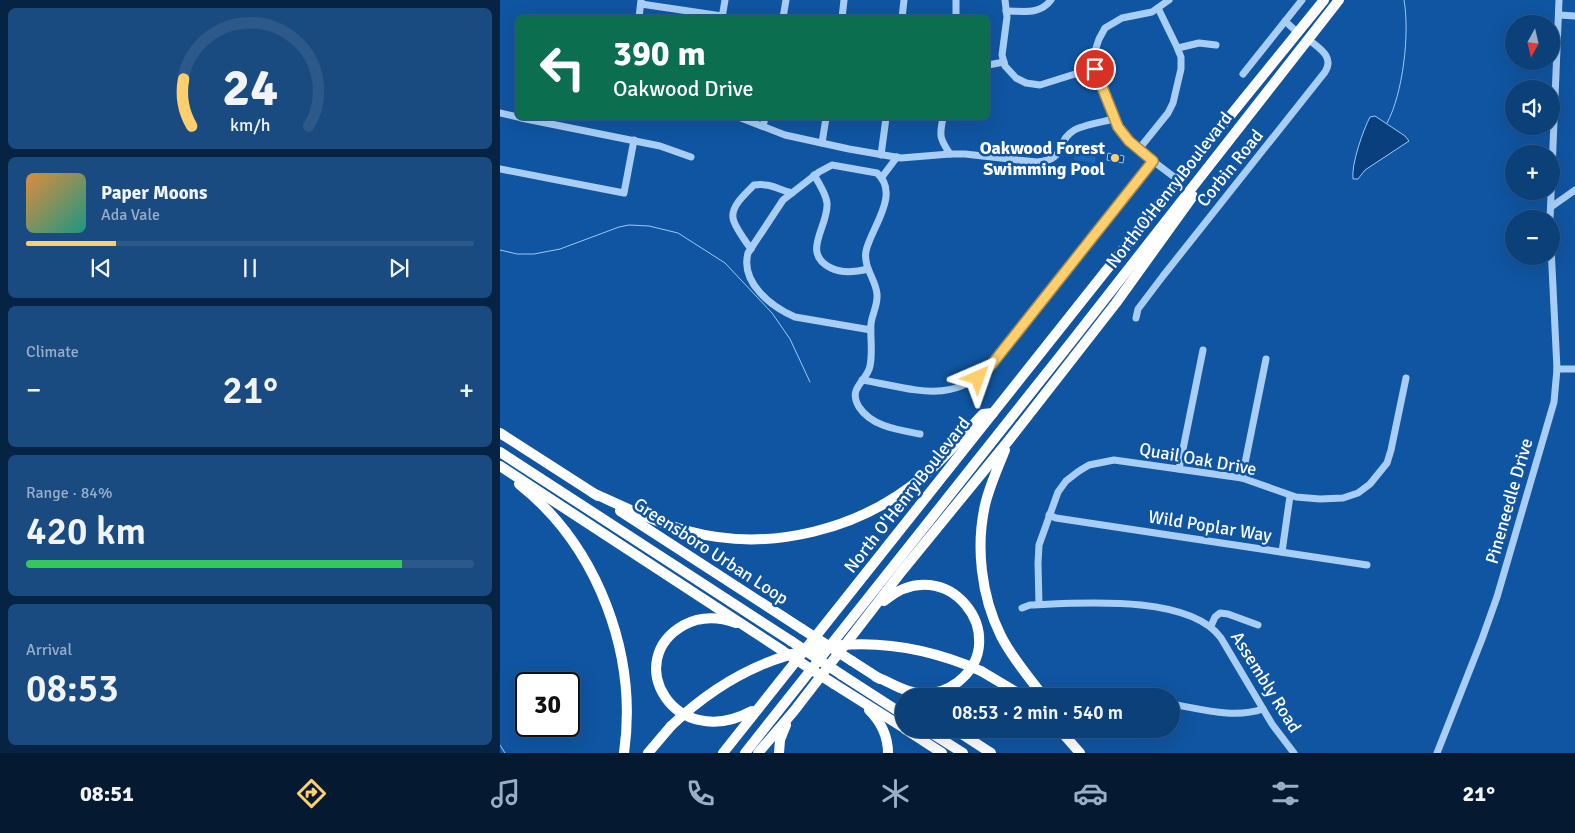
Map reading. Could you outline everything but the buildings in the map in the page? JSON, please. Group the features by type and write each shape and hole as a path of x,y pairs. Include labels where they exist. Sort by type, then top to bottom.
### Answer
{"highway":[{"name":"North O'Henry Boulevard","path":"723,753 1178,180 1324,0"},
{"path":"1308,38 1306,34 1308,29 1329,0"},
{"name":"North O'Henry Boulevard","path":"745,753 1339,0"},
{"path":"758,753 794,711 902,571 1009,440 1116,303 1217,164 1247,118"},
{"path":"593,493 661,523 705,535 735,539 759,539 813,532 858,517 899,495 942,459 983,414 993,413"},
{"name":"Greensboro Urban Loop","path":"500,433 895,690"},
{"path":"1009,440 986,500 981,543 983,576 988,602 1002,637 1037,688"},
{"name":"Greensboro Urban Loop","path":"500,452 895,709"},
{"path":"500,466 895,722"},
{"path":"500,470 526,490 553,517 585,560 600,590 613,622 624,674 627,709 624,753"},
{"path":"871,613 898,591 912,586 934,586 954,594 965,604 974,616 979,637 976,656 970,669 954,685 940,691 926,694 912,692 876,677"},
{"path":"748,628 729,621 713,618 698,619 682,626 670,636 662,648 657,663 657,678 660,693 668,706 694,724 725,725 740,719 761,705"},
{"path":"648,753 671,726 701,699 732,679 768,662 817,648 869,644 906,647 943,656 981,671 1010,688"},
{"path":"858,699 881,725 886,736 888,753"},
{"path":"779,753 782,734 794,711"},
{"path":"919,738 942,753"},
{"path":"939,738 963,753"},
{"path":"968,738 991,753"},
{"path":"1067,738 1080,753"},
{"path":"1074,738 1085,753"}],"street":[{"path":"722,15 725,0"},
{"path":"784,15 786,0"},
{"path":"842,15 844,0"},
{"path":"902,15 904,0"},
{"path":"956,0 956,15"},
{"path":"1005,0 1006,11 1002,51 1008,71 1016,78 1029,84 1040,85 1075,74 1097,75"},
{"path":"1006,11 1039,10 1051,0"},
{"path":"1169,0 1152,12 1122,18 1105,28 1095,51 1095,69 1114,119 1123,135 1178,180"},
{"path":"1243,74 1302,0"},
{"path":"1559,15 1560,0"},
{"path":"639,15 641,2 711,15"},
{"path":"1139,149 1168,113 1173,103 1181,69 1181,58 1178,48 1158,8"},
{"path":"1560,15 1575,16"},
{"path":"1285,21 1298,33"},
{"name":"Corbin Road","path":"1136,318 1138,309 1163,276 1325,72 1329,65 1328,59 1308,38"},
{"path":"1178,48 1199,43 1216,45"},
{"path":"990,64 1004,62"},
{"path":"1551,210 1557,70"},
{"path":"500,113 515,116"},
{"path":"746,120 785,135 897,157 950,154 1045,162 1058,153 1066,137 1074,129 1114,119"},
{"path":"544,120 660,146 691,157"},
{"path":"763,126 764,120"},
{"path":"822,143 826,120"},
{"path":"881,154 886,120"},
{"path":"942,120 941,141 950,154"},
{"path":"500,170 624,193 634,140"},
{"path":"882,177 897,157"},
{"path":"862,380 942,392 964,386 978,378 992,364 1153,161"},
{"path":"871,330 795,317 786,313 762,296 748,273 746,259 783,200 814,175 832,165 877,173 882,177 886,192 879,221 868,241 865,255 877,292 877,304 871,324 872,346 870,368 856,388 856,398 860,408 871,419 889,428 920,434"},
{"path":"814,175 827,202 827,212 817,241 818,258 835,270 855,273 868,269"},
{"path":"751,249 733,219 734,211 744,196 754,185 758,184 768,184 792,193"},
{"path":"1551,207 1575,190"},
{"name":"Pineneedle Drive","path":"1437,753 1498,595 1554,402 1557,369 1552,265"},
{"path":"1179,469 1203,350"},
{"path":"1242,478 1266,359"},
{"path":"1557,369 1575,369"},
{"name":"Quail Oak Drive","path":"1039,604 1039,545 1058,492 1066,481 1079,471 1089,466 1114,460 1242,478 1290,496 1320,499 1343,498 1358,493 1370,484 1387,463 1406,378"},
{"path":"1282,552 1290,496"},
{"name":"Wild Poplar Way","path":"1049,515 1056,518 1367,565"},
{"name":"Assembly Road","path":"1022,608 1027,605 1039,604 1106,603 1147,606 1193,616 1211,626 1222,638 1279,735 1294,753"},
{"name":"Assembly Road","path":"1211,626 1215,617 1220,613 1258,625"},
{"path":"1180,705 1235,714 1263,709"}],"shaded area":[{"path":"1375,116 1405,136 1409,141 1365,170 1358,179 1353,179 1354,165 1364,130 1370,117"},
{"path":"1075,149 1096,151 1095,163 1074,160"},
{"name":"Oakwood Forest Swimming Pool","path":"1108,153 1124,156 1123,163 1107,160"}],"waterway":[{"path":"1387,123 1393,111 1404,63 1406,29 1404,0"},
{"path":"500,250 517,254 534,254 560,249 629,225 649,226 678,233 725,263 772,313 790,339 810,382"},
{"path":"500,745 505,753"}],"place":[{"name":"Oakwood Forest Swimming Pool","path":"1115,158"}],"route":[{"path":"978,378 992,364 1153,161 1123,135 1114,119 1095,69"}]}
